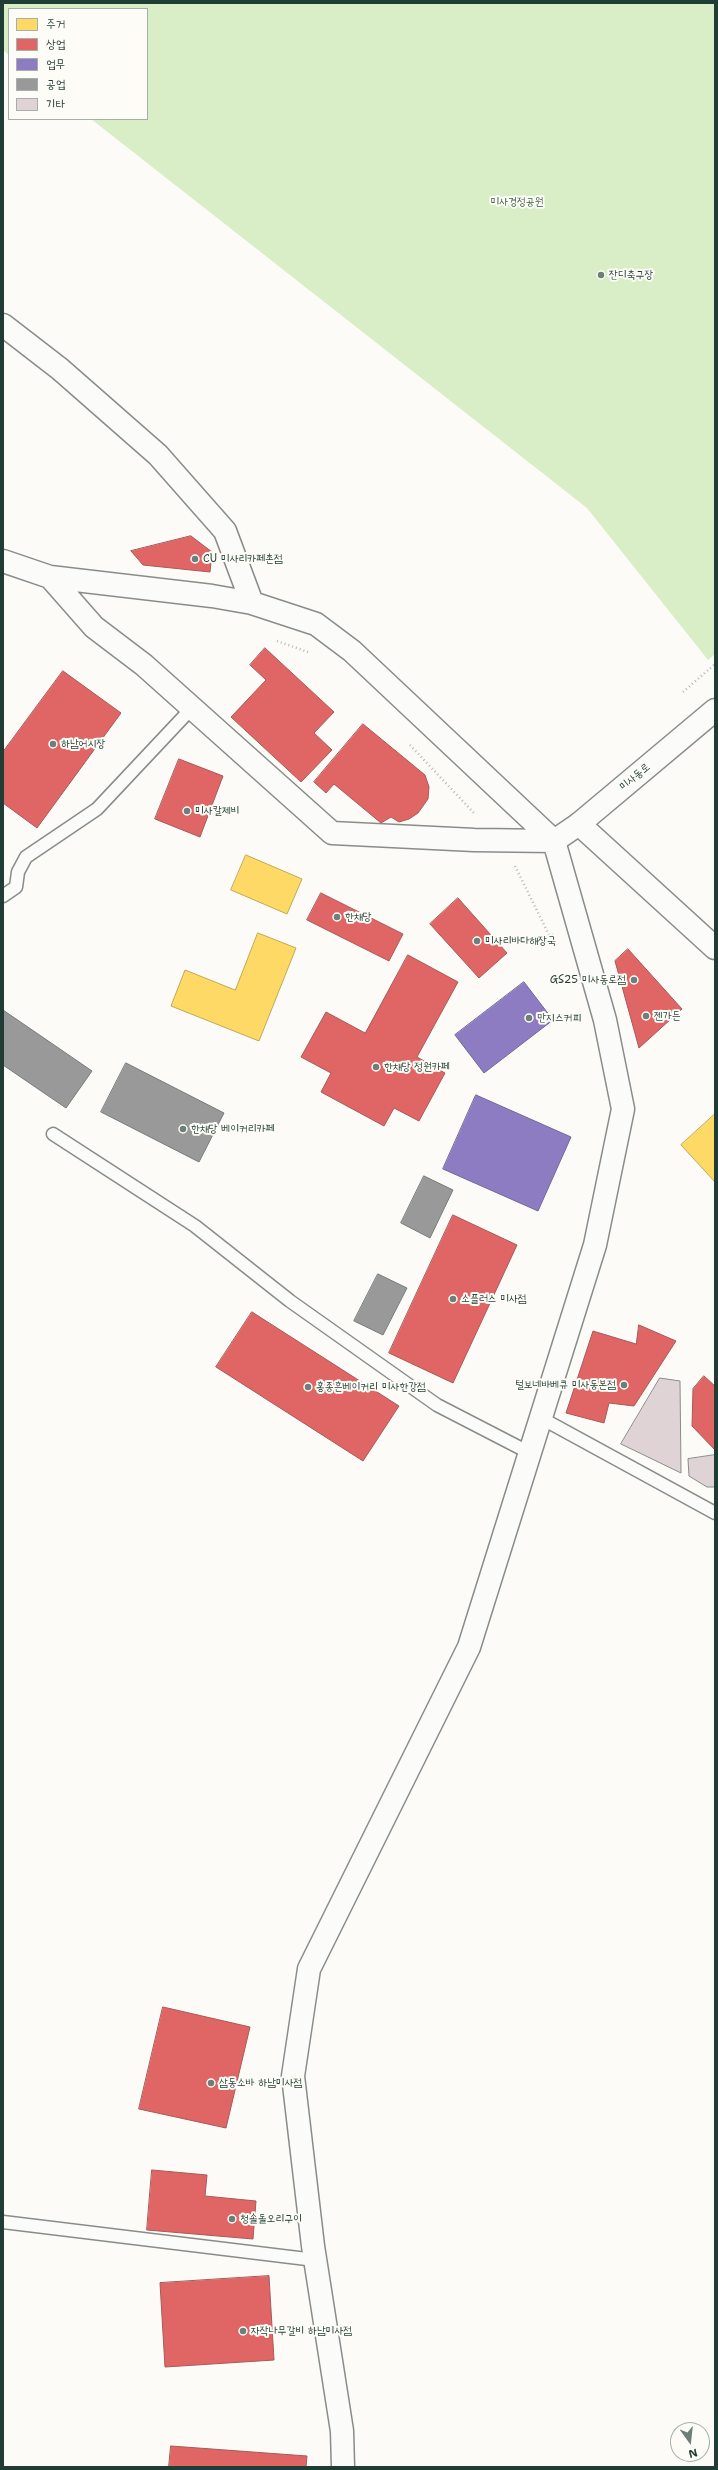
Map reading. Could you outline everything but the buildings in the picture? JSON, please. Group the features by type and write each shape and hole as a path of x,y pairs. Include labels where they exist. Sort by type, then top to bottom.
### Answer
{"street":[{"path":"3,325 60,369 163,461 225,531 252,603"},
{"path":"3,561 50,577 212,596 252,603 316,624 352,651 554,841 605,1020 623,1109 595,1246 469,1647 309,1969 293,2076 302,2167 342,2431 343,2467"},
{"path":"50,577 94,627 144,665 191,709 275,780 332,832 474,840 554,841"},
{"name":"미사동로","path":"554,841 579,824 715,710"},
{"path":"579,824 715,948"}],"lane":[{"path":"3,896 16,887 18,872 26,857 97,809 191,709"},
{"path":"53,1134 195,1226 290,1300 437,1405 530,1453"},
{"path":"541,1418 715,1512"},
{"path":"3,2222 315,2260"}],"path":[{"path":"275,640 311,653"},
{"path":"683,692 715,664"},
{"path":"406,740 474,813"}],"green space":[{"name":"미사경정공원","path":"3,3 715,3 715,654 708,660 587,508 92,120 148,120 148,8 8,8 8,54 3,50"}],"place":[{"name":"잔디축구장","path":"601,275"},
{"name":"CU 미사리카페촌점","path":"195,559"},
{"name":"하남어시장","path":"53,744"},
{"name":"미사칼제비","path":"187,811"},
{"name":"한채당","path":"337,917"},
{"name":"미사리바다해장국","path":"477,941"},
{"name":"GS25 미사동로점","path":"634,980"},
{"name":"젠가든","path":"646,1016"},
{"name":"만지스커피","path":"529,1018"},
{"name":"한채당 정원카페","path":"376,1067"},
{"name":"한채당 베이커리카페","path":"183,1129"},
{"name":"소플러스 미사점","path":"453,1299"},
{"name":"털보네바베큐 미사동본점","path":"624,1385"},
{"name":"홍종흔베이커리 미사한강점","path":"308,1387"},
{"name":"삼동소바 하남미사점","path":"211,2083"},
{"name":"청솔돌오리구이","path":"232,2219"},
{"name":"자작나무갈비 하남미사점","path":"243,2331"}]}
